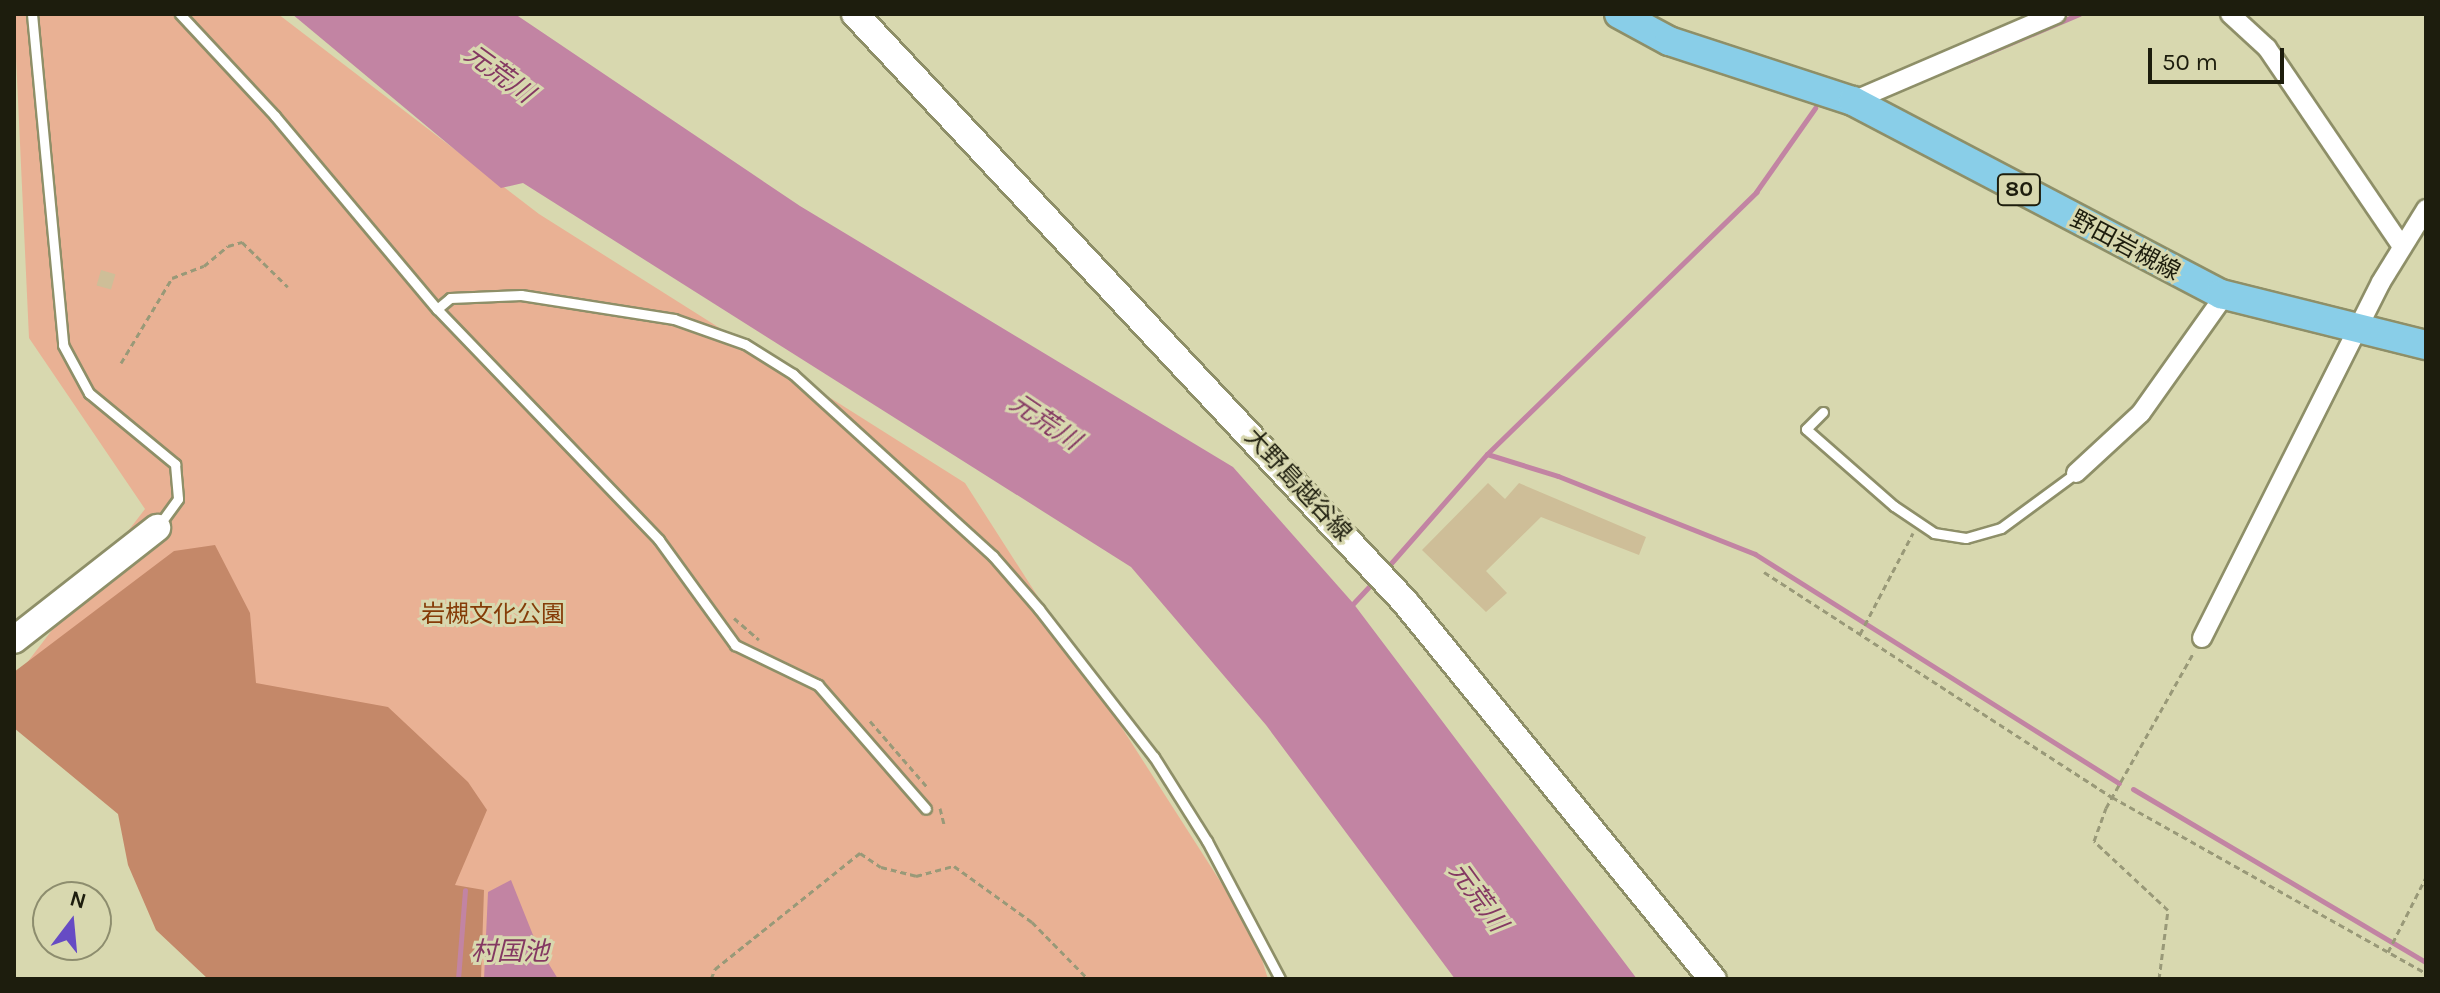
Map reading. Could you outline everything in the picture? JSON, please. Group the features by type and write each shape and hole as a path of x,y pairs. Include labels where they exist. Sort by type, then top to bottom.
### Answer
{"main road":[{"name":"大野島越谷線","path":"855,14 1405,602 1714,979"},
{"name":"野田岩槻線","path":"1619,14 1669,41 1853,101 2225,295 2358,331 2426,345"},
{"path":"14,640 157,528"}],"street":[{"path":"1853,101 2056,14"},
{"path":"2230,14 2267,48 2401,245"},
{"path":"2202,638 2401,245 2426,209"},
{"path":"2076,473 2141,413 2225,295"}],"lane":[{"path":"32,14 63,345 89,393 175,464 178,499 157,528"},
{"path":"180,14 275,116 437,309 659,540 735,645 818,685 926,809"},
{"path":"437,309 450,298 521,295 674,319 745,344 793,374 993,556 1039,609 1154,757 1207,841 1280,979"},
{"path":"1823,412 1806,429 1934,533 1966,538 2001,528 2076,473"}],"path":[{"path":"121,363 172,278 204,266 228,246 242,242 288,287"},
{"path":"1860,634 1919,522"},
{"path":"1764,572 2112,797 2426,973"},
{"path":"725,610 766,646"},
{"path":"2159,979 2168,910 2094,841 2112,797 2202,638"},
{"path":"867,718 926,785 944,824"},
{"path":"711,979 737,951 860,853 881,867 916,876 954,866 1032,922 1088,979"},
{"path":"2388,952 2426,877"}],"green space":[{"name":"岩槻文化公園","path":"14,14 278,14 539,214 965,483 1254,934 1268,979 231,979 220,902 16,677 145,509 29,338"}],"shaded area":[{"path":"215,545 250,613 256,683 388,707 468,782 487,810 455,885 484,890 481,979 208,979 156,930 128,865 118,814 14,728 14,672 174,551"}],"water":[{"name":"元荒川","path":"292,14 515,14 800,206 1233,467 1353,603 1637,979 1455,979 1266,725 1131,567 523,183 501,188"},
{"name":"村国池","path":"511,880 537,945 558,979 484,979 488,892"}],"building":[{"path":"101,270 115,274 111,290 97,285"},
{"path":"1488,483 1505,499 1519,483 1646,537 1639,555 1541,517 1486,571 1507,593 1486,612 1422,550"}],"waterway":[{"path":"1966,62 2079,14"},
{"path":"1385,570 1487,454 1756,192 1815,108"},
{"path":"1487,454 1558,476 1755,554 2119,783"},
{"path":"1349,608 1375,580"},
{"path":"2133,789 2426,962"},
{"path":"458,979 465,890"}]}
